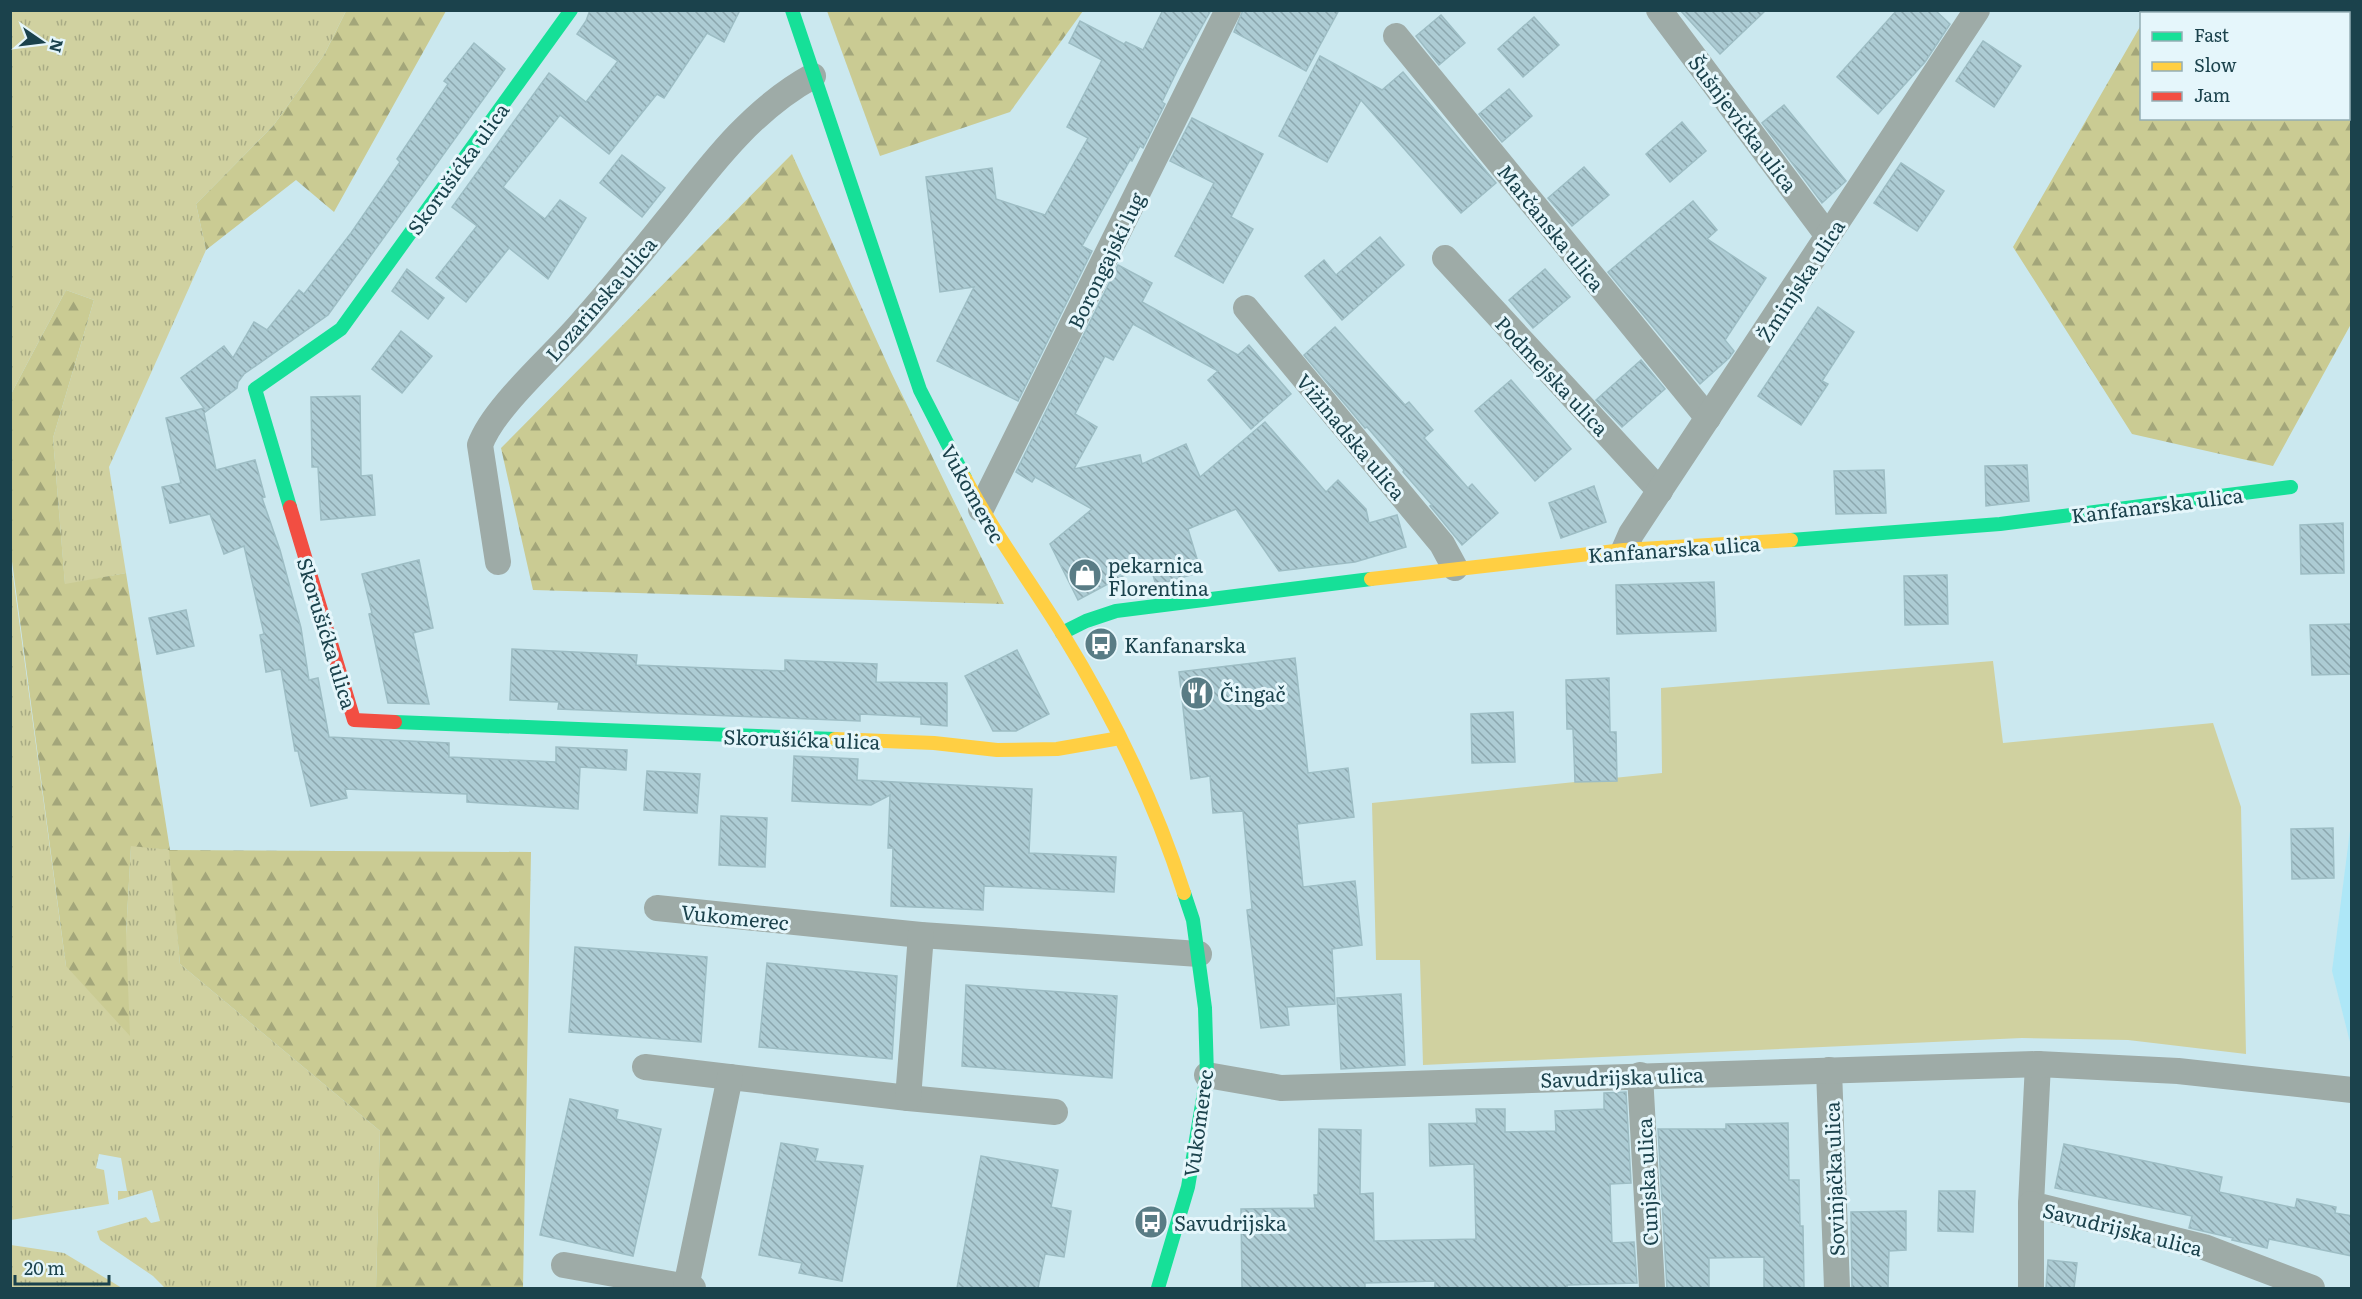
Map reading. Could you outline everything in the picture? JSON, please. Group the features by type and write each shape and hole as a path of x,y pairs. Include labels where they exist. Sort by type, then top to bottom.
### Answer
{"street":[{"name":"Skorušićka ulica","path":"571,10 341,329 255,389 354,720 934,743 997,750 1057,748 1120,738"},
{"name":"Vukomerec","path":"792,10 920,390 981,509 1062,633 1120,738 1169,846 1193,920 1205,1008 1207,1075 1188,1187 1158,1288"},
{"name":"Borongajski lug","path":"981,509 1228,10"},
{"name":"Šušnjevička ulica","path":"1659,10 1828,236"},
{"name":"Žminjska ulica","path":"1624,550 1630,534 1977,10"},
{"name":"Marčanska ulica","path":"1396,36 1708,418"},
{"name":"Lozarinska ulica","path":"498,562 480,446 484,434 520,390 584,322 722,151 765,109 795,86 813,76"},
{"name":"Podmejska ulica","path":"1445,258 1660,491"},
{"name":"Vižinadska ulica","path":"1246,308 1442,544 1455,568"},
{"name":"Kanfanarska ulica","path":"1062,633 1086,621 1116,611 1455,568 1624,550 1735,545 2000,524 2291,487"},
{"name":"Vukomerec","path":"657,908 921,934 1199,954"},
{"path":"908,1098 921,934"},
{"name":"Savudrijska ulica","path":"1207,1075 1281,1088 2038,1064 2178,1071 2352,1090"},
{"name":"Savudrijska ulica","path":"2038,1064 2031,1204 2204,1247 2312,1288"},
{"path":"645,1066 908,1098 1055,1112"},
{"name":"Sovinjačka ulica","path":"1829,1070 1837,1288"},
{"name":"Cunjska ulica","path":"1640,1075 1652,1288"},
{"path":"564,1265 690,1288 730,1077"},
{"path":"2031,1204 2031,1288"}],"shaded area":[{"path":"2351,823 2351,1046 2332,971"}],"green space":[{"path":"827,10 1083,11 1010,112 880,156"},
{"path":"11,11 346,11 324,55 273,126 196,204 206,250 109,467 126,573 65,585 53,438 94,300 66,290 11,394"},
{"path":"346,11 446,11 334,212 296,180 206,250 196,204 273,126 324,55"},
{"path":"2351,11 2351,324 2273,466 2132,434 2013,247 2140,27 2140,120 2350,120 2350,12 2149,12"},
{"path":"792,154 891,372 1004,604 533,590 501,448"},
{"path":"66,290 94,300 53,438 65,584 126,573 170,850 531,852 523,1288 376,1288 380,1131 180,964 169,850 131,846 126,934 130,1036 66,966 11,554 11,394"},
{"path":"10,554 66,966 126,934 131,845 170,850 180,964 380,1131 376,1288 165,1288 153,1276 100,1240 97,1231 146,1217 151,1223 160,1221 152,1190 118,1200 118,1191 127,1191 121,1158 99,1154 96,1168 104,1170 109,1204 11,1220"},
{"path":"1993,661 2003,743 2213,723 2241,807 2246,1054 2128,1040 2022,1038 1423,1065 1420,960 1376,960 1372,803 1662,773 1661,688"},
{"path":"11,1245 64,1253 122,1288 11,1288"}],"building":[{"path":"590,10 740,10 724,42 707,33 664,98 657,94 609,154 560,115 503,187 545,219 560,200 586,218 548,279 509,248 466,302 436,278 477,226 452,207 549,73 586,102 618,61 577,34"},
{"path":"1163,10 1211,10 1178,69 1162,102 1165,104 1143,148 1140,146 1132,161 1130,160 1082,246 1092,251 1018,401 937,361 974,287 940,292 926,177 992,168 996,199 1045,215 1088,138 1067,127 1102,60 1069,43 1080,21 1124,44 1126,42 1143,50"},
{"path":"1243,10 1339,10 1306,71 1234,32"},
{"path":"1680,10 1766,10 1720,54"},
{"path":"1897,10 1935,10 1950,24 1925,62 1878,114 1837,77"},
{"path":"1441,15 1465,43 1439,65 1416,36"},
{"path":"1534,17 1559,45 1523,77 1498,49"},
{"path":"1983,41 2021,66 1994,107 1956,81"},
{"path":"474,43 505,69 328,315 244,374 237,388 204,413 216,470 255,460 265,497 262,498 280,550 301,628 309,680 318,678 329,737 449,743 449,757 556,762 556,747 627,750 626,770 580,767 578,809 467,802 467,794 345,789 347,798 311,806 298,751 295,751 281,669 266,672 260,635 264,634 244,546 224,554 210,514 170,523 162,487 181,483 166,418 204,408 181,378 224,346 233,358 254,322 267,330 299,290 304,294 351,233 400,162 397,159 448,84 444,81"},
{"path":"1320,56 1382,90 1403,72 1496,183 1461,213 1361,100 1327,162 1279,136"},
{"path":"1509,89 1532,116 1502,142 1479,114"},
{"path":"1784,105 1846,181 1822,203 1762,123"},
{"path":"1192,118 1263,154 1231,217 1253,229 1223,283 1175,256 1214,183 1170,161"},
{"path":"1682,122 1706,151 1670,182 1646,154"},
{"path":"622,155 665,188 642,217 600,183"},
{"path":"1901,163 1944,191 1917,231 1874,203"},
{"path":"1584,167 1609,195 1572,226 1548,198"},
{"path":"1693,201 1717,230 1707,239 1766,278 1725,340 1734,351 1700,384 1608,272"},
{"path":"1380,237 1404,265 1342,320 1305,276 1324,260 1336,275"},
{"path":"1118,265 1152,283 1142,302 1238,355 1249,345 1291,394 1251,429 1208,380 1218,371 1133,324 1113,360 1105,356 1075,414 1097,427 1074,469 1140,455 1142,464 1186,444 1200,477 1265,422 1326,492 1338,480 1366,509 1369,523 1397,515 1406,547 1355,562 1279,571 1236,509 1188,529 1201,572 1156,585 1149,562 1078,600 1050,544 1092,509 1035,477 1032,482 1016,472"},
{"path":"407,269 444,298 428,319 392,291"},
{"path":"1545,269 1570,297 1533,328 1509,300"},
{"path":"1818,307 1854,332 1822,381 1828,384 1801,425 1758,396"},
{"path":"1335,327 1405,405 1409,402 1433,430 1424,438 1468,488 1472,484 1498,513 1462,545 1430,506 1432,505 1403,472 1404,470 1367,427 1365,428 1304,355"},
{"path":"401,331 432,356 402,393 372,369"},
{"path":"1641,360 1665,389 1622,427 1596,400"},
{"path":"1511,380 1571,449 1535,481 1475,411"},
{"path":"360,396 361,476 372,475 375,515 321,520 318,467 312,467 311,397"},
{"path":"2027,465 2029,501 1986,506 1985,466"},
{"path":"1884,470 1886,513 1836,514 1834,471"},
{"path":"1594,486 1606,522 1561,538 1549,503"},
{"path":"2343,523 2344,573 2301,574 2300,525"},
{"path":"419,560 433,628 413,633 429,704 388,703 369,614 372,613 362,574"},
{"path":"1947,575 1948,624 1905,625 1904,576"},
{"path":"1714,582 1716,631 1617,634 1616,585"},
{"path":"186,610 194,646 157,654 149,618"},
{"path":"2352,624 2352,674 2312,675 2310,625"},
{"path":"512,649 637,655 636,665 785,671 785,660 877,664 876,682 947,683 947,726 921,724 921,717 860,714 860,721 558,709 559,702 510,700"},
{"path":"1017,650 1049,714 1016,731 993,731 965,676"},
{"path":"1295,658 1308,773 1348,768 1354,817 1297,824 1303,887 1355,881 1362,945 1332,949 1335,1004 1287,1007 1289,1025 1261,1028 1247,910 1252,909 1243,811 1213,813 1210,776 1191,779 1179,672"},
{"path":"1609,678 1610,732 1616,732 1617,781 1575,782 1573,729 1567,729 1566,680"},
{"path":"1513,712 1515,762 1472,763 1471,714"},
{"path":"794,756 858,759 857,780 1032,789 1029,853 1116,857 1114,892 984,886 983,910 891,906 893,848 888,848 890,795 871,805 792,801"},
{"path":"647,771 700,774 697,813 644,810"},
{"path":"721,816 767,818 765,867 719,865"},
{"path":"2333,828 2334,878 2292,879 2291,829"},
{"path":"575,947 707,957 701,1042 569,1032"},
{"path":"767,963 897,976 892,1059 759,1047"},
{"path":"966,985 1117,996 1112,1078 962,1066"},
{"path":"1401,994 1405,1065 1341,1069 1337,998"},
{"path":"1626,1092 1631,1183 1610,1184 1612,1243 1634,1242 1637,1283 1567,1285 1567,1288 1435,1288 1435,1281 1365,1283 1365,1288 1242,1288 1241,1209 1315,1208 1314,1195 1318,1195 1319,1129 1361,1130 1360,1194 1373,1193 1374,1241 1476,1239 1474,1164 1430,1166 1429,1124 1477,1123 1476,1109 1505,1109 1505,1132 1556,1131 1555,1111 1604,1109 1604,1093"},
{"path":"570,1099 618,1110 616,1119 661,1129 633,1256 540,1235"},
{"path":"1788,1123 1789,1180 1799,1180 1800,1226 1803,1226 1804,1288 1764,1288 1764,1257 1709,1258 1709,1288 1667,1288 1658,1129 1726,1129 1726,1124"},
{"path":"781,1143 818,1149 815,1161 863,1166 842,1281 799,1273 802,1263 759,1255"},
{"path":"2064,1144 2222,1177 2219,1192 2295,1208 2297,1199 2336,1207 2335,1213 2352,1216 2352,1256 2269,1239 2267,1248 2232,1240 2233,1238 2189,1228 2192,1216 2055,1188"},
{"path":"981,1156 1058,1170 1051,1207 1071,1211 1064,1257 1045,1254 1038,1288 957,1288"},
{"path":"1939,1191 1975,1191 1973,1232 1938,1231"},
{"path":"1906,1211 1906,1250 1889,1251 1888,1288 1852,1288 1851,1212"},
{"path":"2048,1260 2077,1263 2074,1288 2046,1288"}],"traffic: fast":[{"path":"290,507 255,389 341,329 571,10"},
{"path":"792,10 920,390 965,478"},
{"path":"1791,540 2000,524 2291,487"},
{"path":"1062,633 1086,621 1116,611 1371,579"},
{"path":"395,722 835,739"},
{"path":"1158,1288 1188,1187 1207,1075 1205,1008 1193,920 1184,893"}],"traffic: slow":[{"path":"965,478 1062,633 1115,727 1160,825 1184,893"},
{"path":"1371,579 1624,550 1791,540"},
{"path":"835,739 934,743 997,750 1057,749 1120,738"}],"traffic: jam":[{"path":"290,507 354,720 395,722"}],"place":[{"name":"pekarnica Florentina","path":"1085,575"},
{"name":"Kanfanarska","path":"1101,644"},
{"name":"Čingač","path":"1197,693"},
{"name":"Savudrijska","path":"1151,1222"}]}
